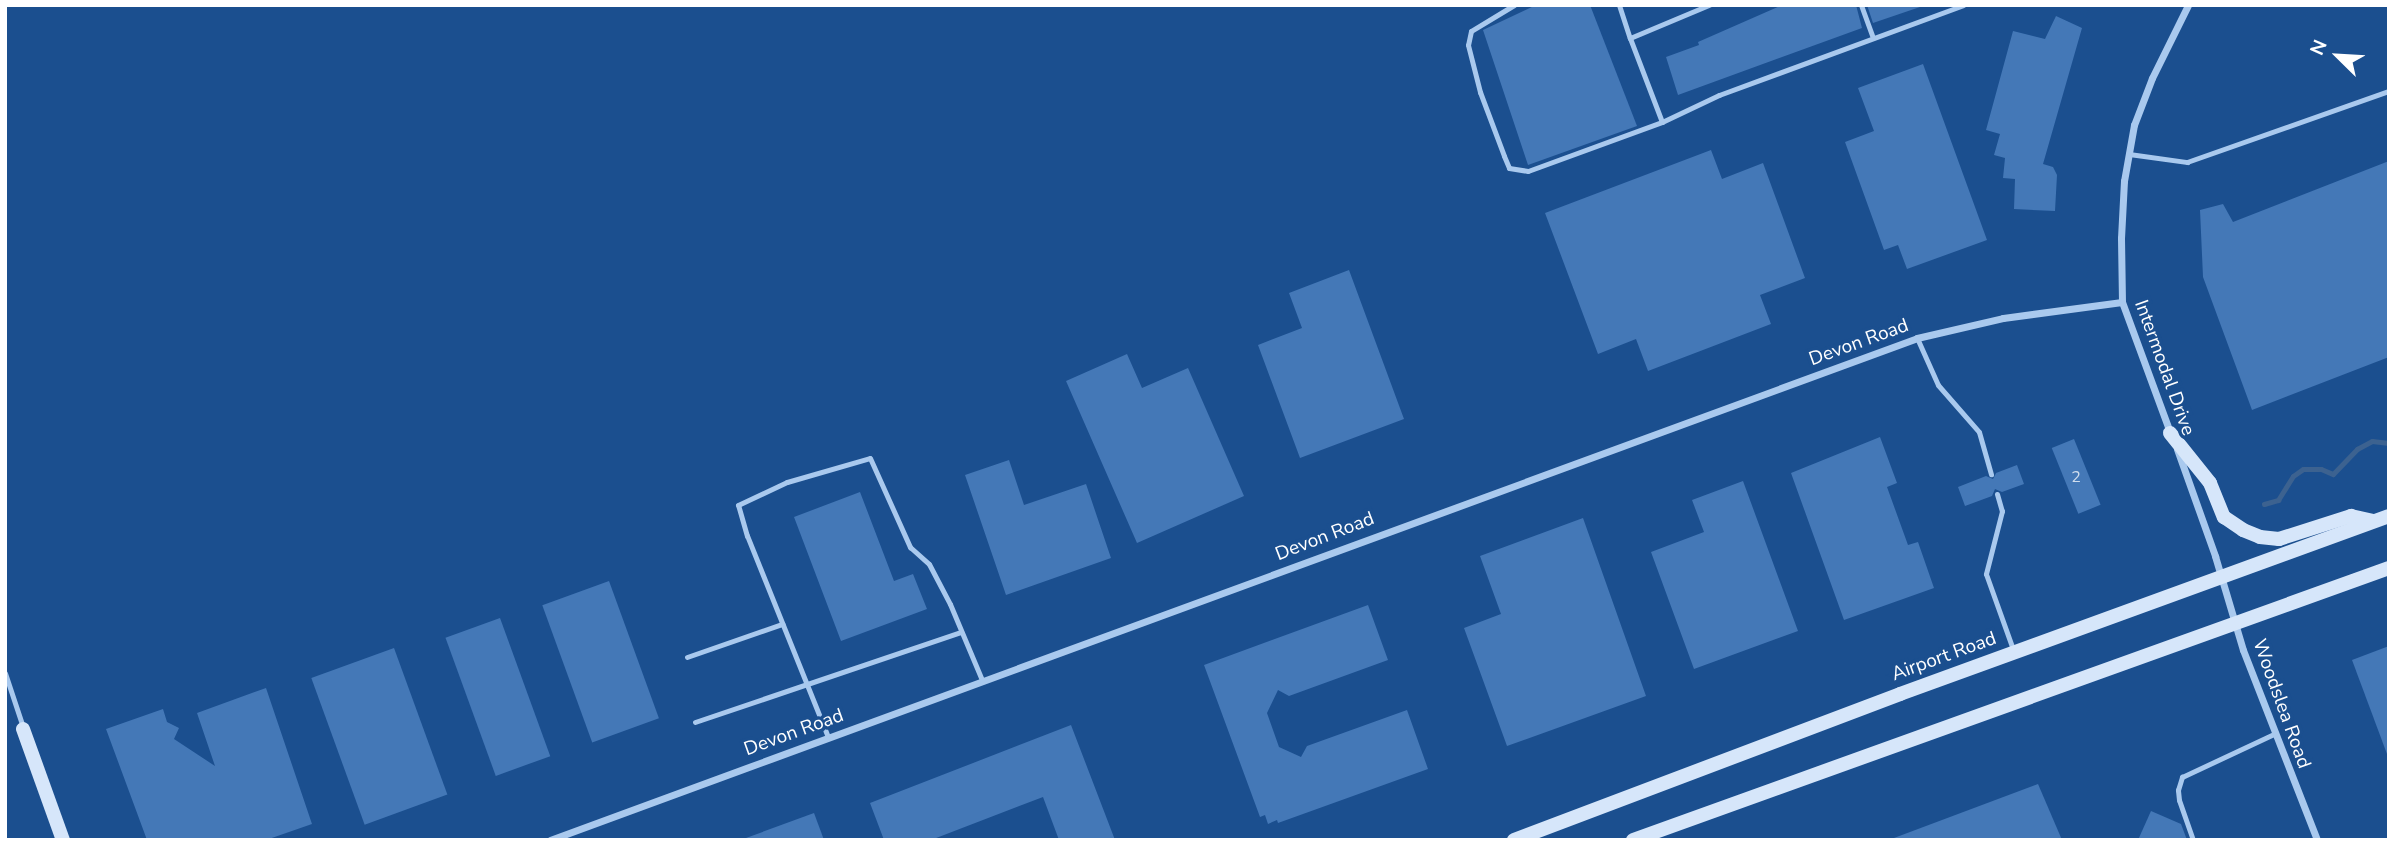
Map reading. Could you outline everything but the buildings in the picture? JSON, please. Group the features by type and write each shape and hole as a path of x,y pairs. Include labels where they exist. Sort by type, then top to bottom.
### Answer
{"main road":[{"path":"2170,433 2210,483 2224,517 2243,530 2260,537 2279,538 2351,516 2382,519"},
{"name":"Airport Road","path":"1514,840 2014,652 2382,519"},
{"path":"1633,840 1795,779 2236,625 2389,568"},
{"path":"23,729 63,840"}],"street":[{"name":"Intermodal Drive","path":"2188,5 2152,78 2134,125 2122,226 2122,302 2222,578"},
{"name":"Devon Road","path":"550,840 1917,338 1992,320 2122,302"},
{"name":"Woodslea Road","path":"2222,578 2274,734 2317,840"}],"lane":[{"path":"1514,5 1471,31 1468,44 1480,92 1509,168 1528,172 1661,122 1719,95 1963,5"},
{"path":"1619,5 1661,122"},
{"path":"1630,38 1709,5"},
{"path":"1861,5 1873,38"},
{"path":"2129,154 2187,162 2389,91"},
{"path":"1917,338 1938,385 1979,432 1991,474"},
{"path":"828,737 747,536 738,505 787,482 870,458 910,547 929,564 982,680"},
{"path":"1997,494 2002,511 1986,573 2014,652"},
{"path":"687,657 782,624"},
{"path":"695,722 961,632"},
{"path":"5,673 23,729"},
{"path":"2193,840 2179,800 2178,789 2182,776 2274,734"}],"waterway":[{"path":"2264,504 2278,500 2293,476 2303,469 2321,469 2333,474 2357,449 2372,441 2389,443"}]}
